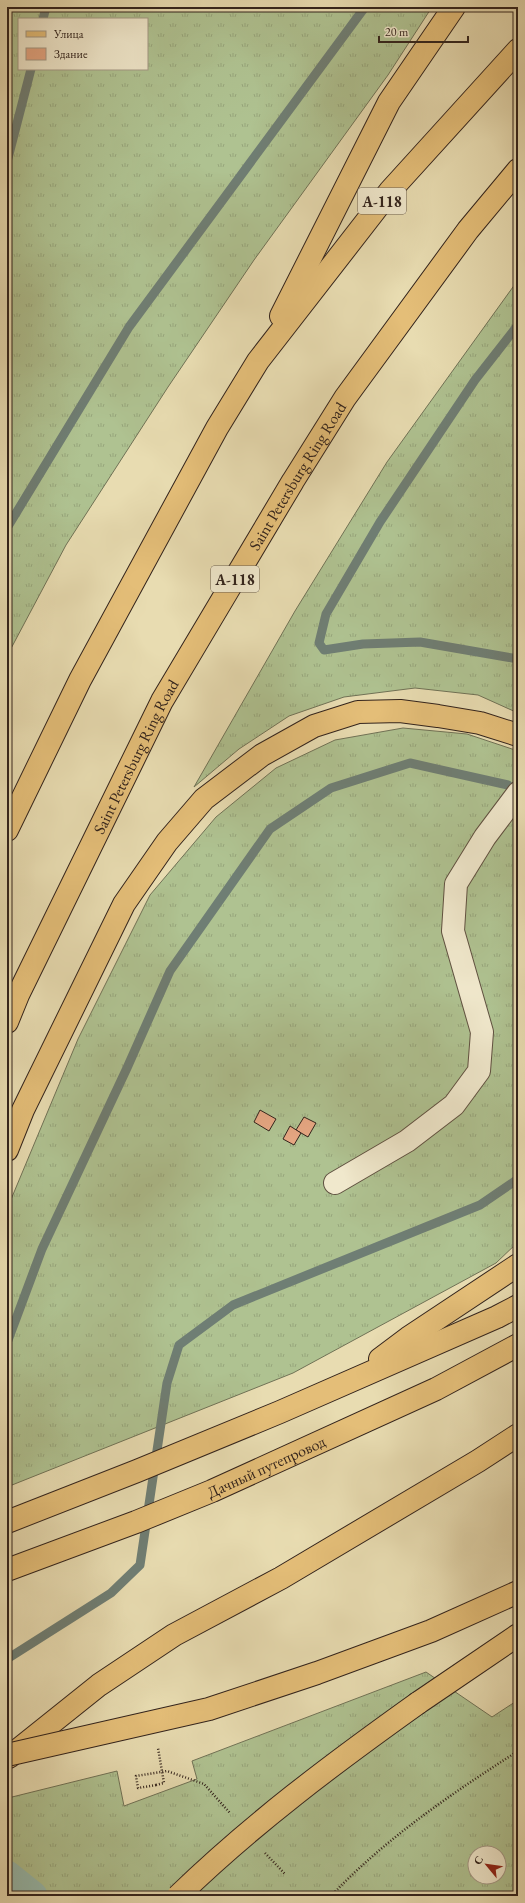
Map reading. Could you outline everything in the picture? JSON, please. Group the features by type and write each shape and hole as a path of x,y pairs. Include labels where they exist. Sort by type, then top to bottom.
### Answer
{"main road":[{"path":"258,361 389,102 454,7"},
{"name":"А-118","path":"7,830 80,680 217,428 258,361 390,191 518,50"},
{"name":"Saint Petersburg Ring Road","path":"7,1022 18,994 162,701 289,488 345,398 468,230 518,170"},
{"path":"7,1150 23,1110 124,904 167,842 204,799 262,755 314,726 358,712 400,711 438,716 480,723 518,735"},
{"path":"351,1381 408,1338 518,1265"},
{"path":"7,1522 138,1471 280,1412 497,1318 518,1306"},
{"name":"Дачный путепровод","path":"7,1570 136,1522 212,1491 436,1389 518,1345"},
{"path":"7,1759 99,1685 174,1635 281,1578 478,1461 518,1435"},
{"path":"7,1755 209,1709 317,1673 431,1631 518,1592"},
{"path":"178,1896 257,1824 318,1775 418,1703 518,1635"}],"lane":[{"path":"336,1183 407,1141 454,1104 478,1071 482,1032 453,931 456,884 485,836 518,793"}],"path":[{"path":"158,1747 164,1783 138,1788 136,1776 167,1771"},
{"path":"331,1896 381,1848 414,1821 518,1751"}],"green space":[{"path":"7,7 432,7 388,75 254,260 168,387 66,545 7,656"},
{"path":"518,280 518,713 478,695 415,688 344,697 289,716 239,749 194,787 295,611 387,462"},
{"path":"403,728 467,734 518,751 518,1242 496,1263 293,1373 7,1487 7,1209 78,1039 150,895 216,817 276,768 335,740"},
{"path":"426,1672 492,1717 518,1700 518,1896 7,1896 8,1798 117,1771 124,1806 197,1779 192,1761"}],"building":[{"path":"260,1110 276,1119 269,1131 254,1122"},
{"path":"304,1117 316,1123 308,1137 296,1130"},
{"path":"290,1126 301,1133 294,1145 283,1139"}],"waterway":[{"path":"43,18 46,7"},
{"path":"7,528 129,327 365,7"},
{"path":"7,162 31,70"},
{"path":"518,325 475,380 380,522 326,614 319,643 324,650 363,644 420,642 518,659"},
{"path":"7,1343 42,1249 127,1068 170,971 270,829 331,788 410,763 508,785"},
{"path":"7,1659 111,1593 140,1565 167,1383 179,1345 233,1305 480,1205 518,1179"},
{"path":"7,1876 32,1896"}]}
